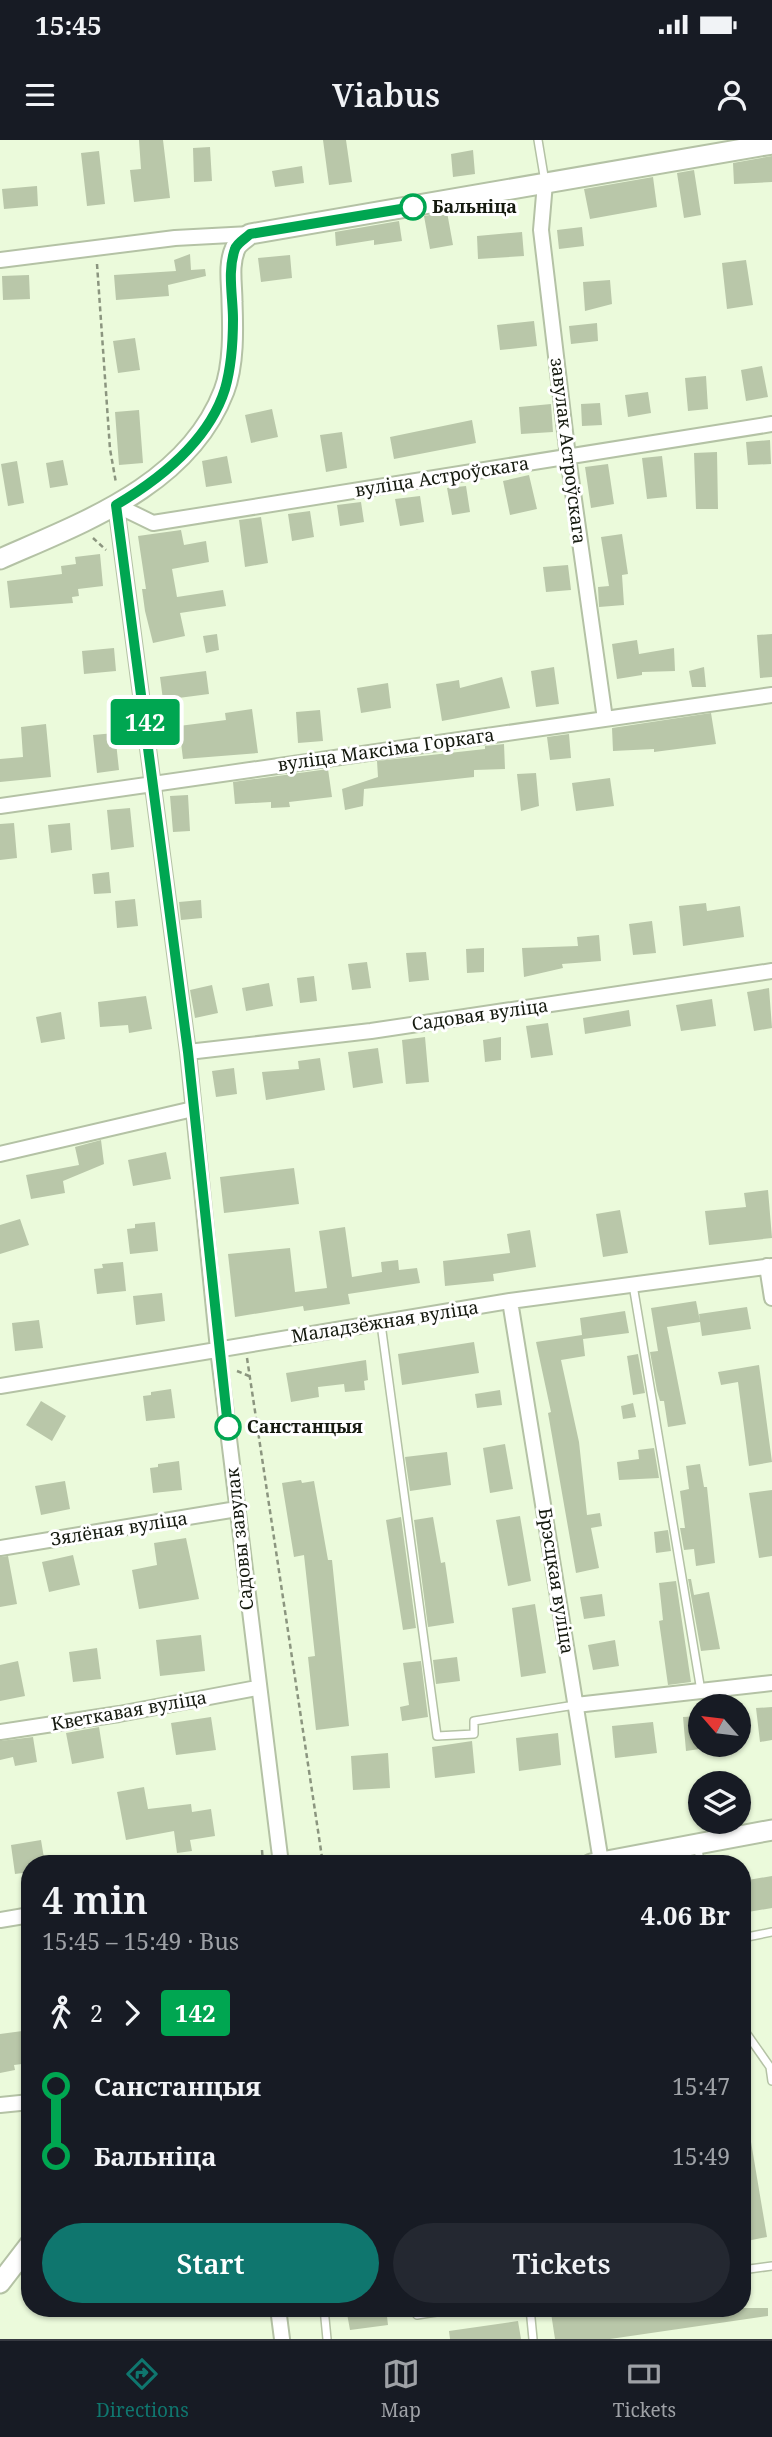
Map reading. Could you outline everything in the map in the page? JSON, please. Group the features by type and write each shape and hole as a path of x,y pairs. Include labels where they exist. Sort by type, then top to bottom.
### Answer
{"street":[{"path":"0,260 174,239 250,234 772,144"},
{"name":"завулак Астроўскага","path":"545,183 541,230 568,457 605,719"},
{"path":"0,559 118,497 146,487 180,457 211,420 225,389 229,362 233,321 231,264 236,246 250,234"},
{"name":"вуліца Астроўскага","path":"118,497 153,523 772,424"},
{"name":"Садовы завулак","path":"118,497 188,1052 218,1349 257,1688 280,1855"},
{"name":"вуліца Максіма Горкага","path":"0,806 772,695"},
{"name":"Садовая вуліца","path":"188,1052 371,1031 772,971"},
{"path":"0,1154 193,1109"},
{"path":"769,1266 772,1298"},
{"name":"Маладзёжная вуліца","path":"0,1387 510,1301 769,1266"},
{"name":"Брэсцкая вуліца","path":"510,1301 576,1705 595,1855"},
{"name":"Зялёная вуліца","path":"0,1548 237,1509"},
{"path":"576,1705 772,1682"},
{"name":"Кветкавая вуліца","path":"0,1732 119,1714 257,1688"},
{"path":"699,1854 772,1830"},
{"path":"0,1920 21,1916"},
{"path":"0,2105 21,2103"},
{"path":"0,2283 21,2256"},
{"path":"279,2317 282,2339"}],"lane":[{"path":"538,140 545,183"},
{"path":"633,1284 701,1690"},
{"path":"380,1324 437,1736 474,1734 474,1721 576,1705"},
{"path":"751,1936 772,1932"},
{"path":"751,2040 770,2067 772,2081"},
{"path":"751,2269 772,2266"},
{"path":"325,2317 327,2339"},
{"path":"531,2317 533,2339"}],"path":[{"path":"96,255 110,449 118,497"},
{"path":"89,534 114,557"},
{"path":"244,1345 322,1855"},
{"path":"262,1841 263,1855"}],"building":[{"path":"139,140 163,140 170,198 134,202 130,170 141,169"},
{"path":"323,140 346,140 352,182 329,185"},
{"path":"210,147 212,181 194,182 193,148"},
{"path":"473,150 475,174 453,177 451,154"},
{"path":"99,151 105,204 87,206 81,153"},
{"path":"772,156 772,182 734,184 733,163"},
{"path":"302,166 304,183 275,187 272,171"},
{"path":"694,170 701,215 684,218 677,173"},
{"path":"653,177 657,207 590,219 584,189"},
{"path":"37,186 38,206 4,209 2,189"},
{"path":"447,212 453,245 430,249 424,216"},
{"path":"399,221 402,241 374,245 374,240 336,246 335,232"},
{"path":"582,227 584,246 559,249 557,230"},
{"path":"522,232 524,256 478,259 477,236"},
{"path":"190,254 191,270 205,269 206,276 168,285 169,296 116,300 114,275 176,271 174,260"},
{"path":"290,255 292,278 261,282 258,258"},
{"path":"746,260 753,305 727,309 722,263"},
{"path":"29,275 30,299 3,300 2,276"},
{"path":"610,280 612,304 585,311 583,282"},
{"path":"534,321 537,346 500,350 497,325"},
{"path":"597,323 598,341 571,344 569,326"},
{"path":"135,338 140,370 118,373 113,341"},
{"path":"762,366 768,397 746,401 741,370"},
{"path":"706,376 708,409 688,411 685,378"},
{"path":"648,392 651,413 628,417 625,395"},
{"path":"600,403 602,425 582,426 581,404"},
{"path":"551,404 553,432 521,434 519,407"},
{"path":"272,409 278,437 251,443 245,415"},
{"path":"139,410 143,463 119,465 115,412"},
{"path":"472,420 476,443 394,459 390,437"},
{"path":"342,432 347,468 326,472 320,435"},
{"path":"770,440 771,464 748,465 746,442"},
{"path":"717,452 718,509 696,509 694,453"},
{"path":"227,456 232,483 206,487 202,461"},
{"path":"662,456 667,497 647,499 642,458"},
{"path":"63,460 68,485 50,488 46,463"},
{"path":"17,461 24,503 8,506 1,464"},
{"path":"608,464 614,504 591,508 585,467"},
{"path":"529,475 537,509 510,515 503,481"},
{"path":"466,486 470,512 452,515 447,488"},
{"path":"420,496 424,522 400,526 395,499"},
{"path":"361,502 364,522 340,526 337,505"},
{"path":"310,511 314,537 292,541 288,514"},
{"path":"261,517 268,563 245,567 239,520"},
{"path":"181,530 184,545 206,541 209,562 172,569 177,597 223,590 226,606 180,613 185,636 153,643 145,611 142,589 146,589 138,536"},
{"path":"622,534 628,574 622,575 624,605 599,607 598,587 609,586 601,537"},
{"path":"100,554 103,586 78,589 79,596 72,597 73,603 10,608 7,581 62,574 61,566 76,564 75,557"},
{"path":"568,565 571,590 546,592 543,567"},
{"path":"217,634 219,650 206,653 203,636"},
{"path":"772,634 772,677 760,678 757,635"},
{"path":"637,640 639,654 674,648 675,671 642,672 642,675 617,679 612,644"},
{"path":"114,648 116,671 84,674 82,651"},
{"path":"554,667 559,704 536,707 531,671"},
{"path":"704,667 706,687 692,687 689,671"},
{"path":"206,671 209,694 163,700 160,677"},
{"path":"502,677 510,708 442,721 436,684 459,680 460,688"},
{"path":"388,683 391,708 361,713 357,688"},
{"path":"252,709 258,753 183,759 179,726 226,720 225,713"},
{"path":"320,710 323,741 298,743 296,712"},
{"path":"711,713 716,744 654,752 654,749 613,751 612,728"},
{"path":"46,724 51,777 0,782 0,759 23,757 21,727"},
{"path":"115,733 119,770 97,773 93,735"},
{"path":"569,734 571,758 550,760 547,737"},
{"path":"504,744 505,769 474,770 474,777 364,789 363,806 345,810 342,789 378,777 377,761 485,749 485,746"},
{"path":"328,769 332,797 289,802 290,807 271,808 271,802 235,804 233,782"},
{"path":"536,773 539,806 521,811 517,774"},
{"path":"610,778 614,806 576,811 572,783"},
{"path":"188,795 190,831 173,832 170,796"},
{"path":"130,808 134,847 111,850 107,810"},
{"path":"14,823 17,858 0,860 0,824"},
{"path":"70,823 72,850 51,853 48,825"},
{"path":"109,872 111,893 94,894 92,874"},
{"path":"135,899 138,926 117,928 115,901"},
{"path":"201,900 202,918 181,920 179,902"},
{"path":"706,903 707,911 740,906 744,937 683,946 679,906"},
{"path":"652,921 656,953 633,955 629,924"},
{"path":"599,935 601,961 562,964 563,968 524,977 522,948 578,946 577,937"},
{"path":"484,948 484,972 467,973 466,949"},
{"path":"426,952 429,980 409,982 406,953"},
{"path":"367,962 371,988 352,990 348,964"},
{"path":"314,976 317,1001 300,1003 297,978"},
{"path":"269,983 273,1006 246,1011 242,988"},
{"path":"212,985 218,1013 195,1018 190,990"},
{"path":"769,988 772,1028 754,1031 747,992"},
{"path":"146,996 152,1029 129,1033 128,1025 100,1027 98,1002"},
{"path":"712,999 716,1026 681,1031 676,1005"},
{"path":"629,1010 631,1026 585,1034 583,1018"},
{"path":"61,1012 65,1039 41,1043 36,1017"},
{"path":"548,1023 553,1055 531,1058 526,1026"},
{"path":"425,1037 429,1082 406,1084 402,1040"},
{"path":"501,1037 501,1060 485,1062 483,1040"},
{"path":"378,1048 383,1083 353,1088 348,1052"},
{"path":"320,1058 325,1090 266,1100 262,1072 299,1069 298,1061"},
{"path":"234,1068 237,1094 216,1097 212,1071"},
{"path":"101,1140 104,1164 63,1181 65,1193 31,1199 26,1175 79,1165 75,1147"},
{"path":"166,1152 171,1179 133,1186 128,1160"},
{"path":"294,1168 299,1204 224,1213 220,1177"},
{"path":"768,1190 772,1238 709,1245 705,1211 746,1207 744,1193"},
{"path":"620,1210 628,1253 603,1257 596,1214"},
{"path":"20,1219 29,1245 0,1254 0,1225"},
{"path":"155,1222 158,1251 130,1254 127,1229 135,1228 135,1224"},
{"path":"345,1227 352,1277 382,1272 381,1262 398,1260 399,1270 417,1268 420,1283 348,1294 350,1304 304,1311 303,1306 235,1317 228,1254 290,1248 295,1292 327,1288 319,1231"},
{"path":"530,1230 536,1267 493,1274 494,1281 445,1286 443,1261 510,1253 507,1234"},
{"path":"123,1262 126,1291 97,1294 94,1269 103,1268 102,1264"},
{"path":"162,1293 165,1321 136,1325 133,1296"},
{"path":"696,1301 700,1321 699,1314 747,1307 751,1329 702,1336 700,1322 667,1327 686,1424 668,1427 664,1401 660,1401 657,1391 650,1352 658,1351 651,1308"},
{"path":"625,1311 629,1333 583,1339 585,1356 561,1360 579,1442 587,1515 600,1513 602,1526 591,1528 599,1568 576,1573 548,1413 551,1412 536,1342 582,1335 580,1318"},
{"path":"39,1320 43,1348 15,1351 12,1323"},
{"path":"474,1342 479,1373 402,1385 398,1354"},
{"path":"638,1354 645,1393 633,1395 627,1356"},
{"path":"366,1360 368,1380 364,1381 365,1390 345,1392 344,1384 318,1387 319,1397 291,1402 286,1373"},
{"path":"759,1365 772,1462 749,1466 738,1382 721,1385 718,1372"},
{"path":"171,1389 175,1418 146,1421 143,1396"},
{"path":"500,1390 502,1405 477,1408 475,1394"},
{"path":"41,1401 66,1416 52,1441 26,1425"},
{"path":"633,1403 636,1417 623,1419 621,1406"},
{"path":"505,1444 513,1489 490,1493 483,1448"},
{"path":"654,1448 659,1478 619,1480 617,1462 639,1459 638,1450"},
{"path":"447,1452 451,1485 410,1491 405,1457"},
{"path":"179,1461 182,1490 153,1493 150,1468"},
{"path":"700,1464 704,1487 707,1487 715,1563 696,1566 694,1549 684,1550 680,1528 685,1528 680,1491 689,1489 686,1466"},
{"path":"301,1480 302,1483 314,1481 328,1560 332,1560 349,1726 316,1730 308,1657 315,1656 304,1555 294,1557 282,1483"},
{"path":"65,1481 70,1509 41,1515 35,1486"},
{"path":"772,1490 772,1556 759,1558 749,1493"},
{"path":"520,1516 531,1581 508,1586 496,1520"},
{"path":"401,1517 416,1628 403,1630 386,1520"},
{"path":"433,1517 441,1563 445,1562 454,1623 428,1627 414,1520"},
{"path":"668,1530 671,1551 656,1553 654,1532"},
{"path":"186,1538 199,1599 139,1609 132,1570 157,1565 154,1543"},
{"path":"73,1555 80,1585 49,1592 42,1562"},
{"path":"8,1556 17,1604 0,1607 0,1557"},
{"path":"688,1579 691,1579 694,1595 709,1592 720,1649 701,1651"},
{"path":"676,1581 691,1682 668,1685 659,1621 663,1620 659,1583"},
{"path":"602,1594 605,1616 584,1619 580,1597"},
{"path":"535,1604 546,1673 521,1677 512,1608"},
{"path":"201,1635 205,1671 160,1676 156,1640"},
{"path":"615,1640 619,1666 593,1670 588,1645"},
{"path":"97,1648 101,1679 73,1682 69,1652"},
{"path":"457,1657 460,1681 436,1684 433,1660"},
{"path":"18,1661 25,1696 0,1701 0,1665"},
{"path":"421,1661 428,1717 402,1721 400,1707 409,1705 403,1663"},
{"path":"772,1707 772,1740 760,1742 756,1708"},
{"path":"211,1717 216,1750 176,1755 171,1723"},
{"path":"683,1717 688,1717 686,1751"},
{"path":"653,1722 657,1753 615,1758 612,1726"},
{"path":"99,1727 104,1758 72,1764 66,1733"},
{"path":"558,1733 561,1765 519,1771 516,1738"},
{"path":"33,1737 37,1762 15,1766 13,1757 0,1760 0,1741"},
{"path":"472,1741 475,1773 435,1778 432,1747"},
{"path":"388,1753 390,1788 353,1790 351,1756"},
{"path":"144,1787 148,1809 191,1804 192,1812 211,1809 215,1836 190,1840 192,1851 177,1853 174,1831 126,1840 117,1792"},
{"path":"41,1840 44,1855 21,1855 21,1873 15,1874 11,1845"},
{"path":"772,1876 772,1908 751,1912 751,1880"},
{"path":"21,2031 21,2064 14,2065 15,2070 0,2073 0,2034"},
{"path":"751,2142 767,2237 751,2240"},
{"path":"751,2308 768,2308 768,2316 610,2339 555,2339 552,2317 751,2317"},
{"path":"348,2317 387,2317 388,2325 350,2330"},
{"path":"518,2321 521,2339 450,2339 449,2331"}],"bus line":[{"name":"142","path":"228,1427 188,1052 116,505 146,487 180,457 211,420 225,389 229,362 233,321 231,264 236,246 250,234 413,207"}],"place":[{"name":"Бальніца","path":"413,207"},
{"name":"Санстанцыя","path":"228,1427"}]}
